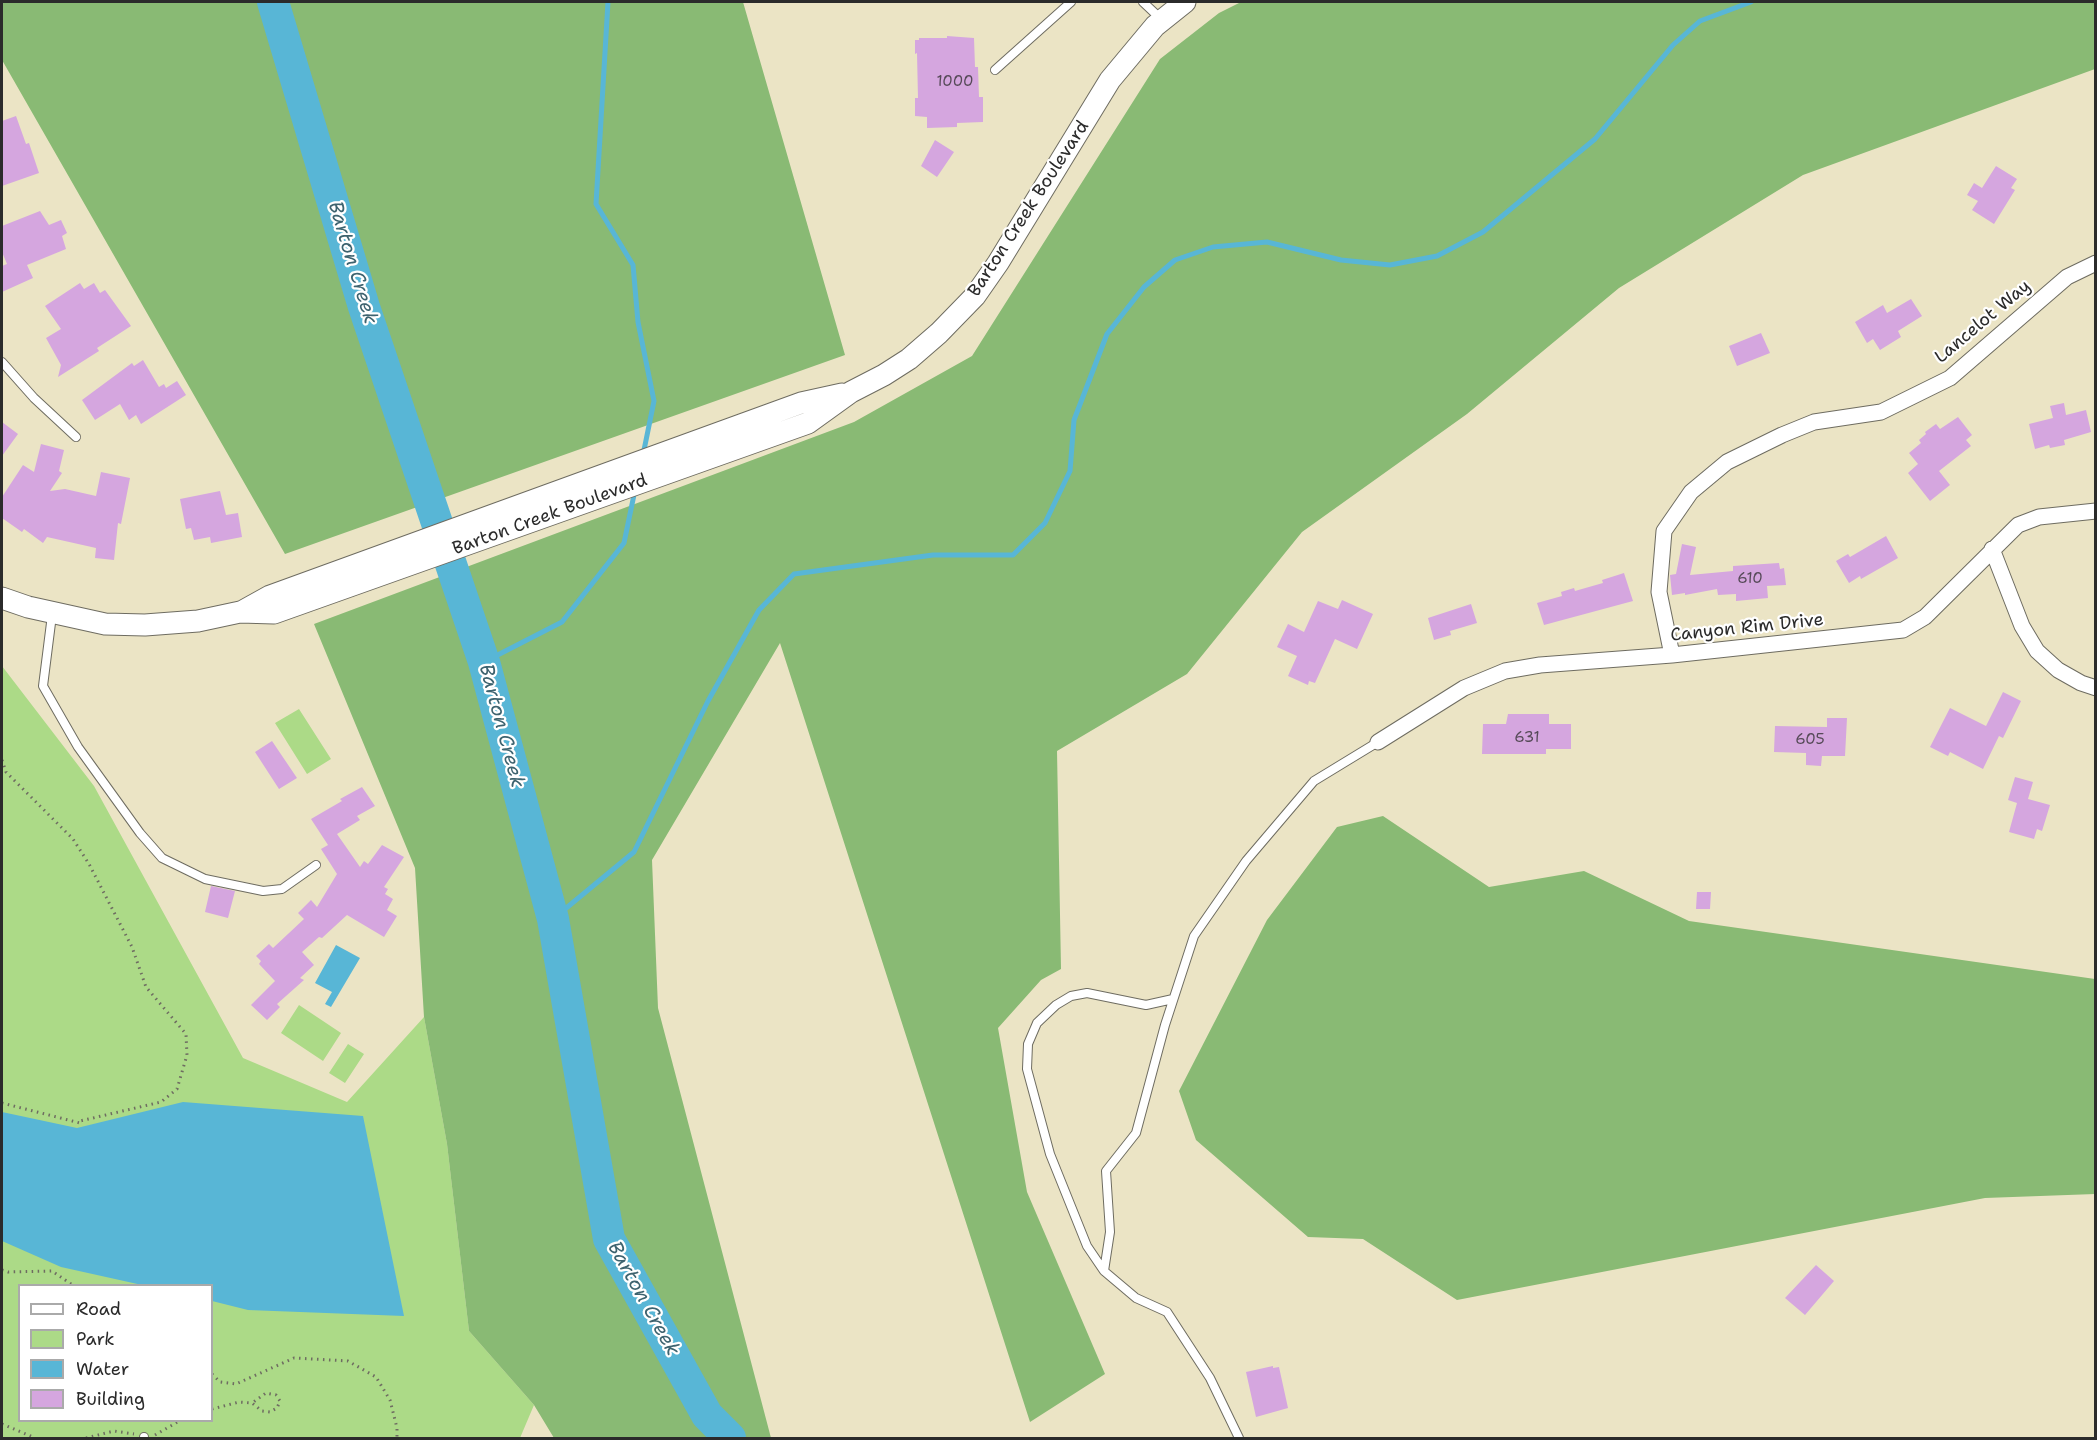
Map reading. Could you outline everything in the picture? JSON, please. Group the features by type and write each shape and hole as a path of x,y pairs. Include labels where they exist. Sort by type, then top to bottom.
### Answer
{"street":[{"name":"Barton Creek Boulevard","path":"2,598 28,608 105,624 145,625 198,621 240,612 272,605 808,423 851,392 884,375 909,358 939,333 975,296 998,263 1110,80 1162,20 1185,2"},
{"name":"Lancelot Way","path":"1672,655 1659,592 1664,531 1691,492 1727,462 1782,435 1814,422 1881,412 1950,378 2067,277 2096,263"},
{"name":"Barton Creek Boulevard","path":"272,605 801,403 851,392"},
{"name":"Canyon Rim Drive","path":"1378,742 1464,688 1504,671 1540,665 1672,655 1903,630 1925,617 2018,525 2038,517 2096,511"},
{"path":"1992,549 2022,626 2037,651 2058,670 2081,683 2096,688"}],"lane":[{"path":"995,70 1071,2"},
{"path":"1143,2 1162,20"},
{"path":"2,362 34,398 76,437"},
{"path":"52,613 43,686 78,747 140,833 162,858 205,879 263,891 282,889 316,865"},
{"path":"1104,1271 1110,1232 1106,1171 1136,1133 1173,999 1194,936 1246,861 1314,781 1378,742"},
{"path":"1173,999 1146,1005 1087,993 1071,996 1056,1005 1037,1023 1028,1044 1027,1069 1050,1154 1087,1246 1104,1271 1136,1298 1167,1312 1210,1378 1239,1438"}],"path":[{"path":"2,760 6,772 74,840 89,864 132,947 146,987 186,1034 187,1056 177,1089 161,1102 80,1121 80,1123 2,1103"},
{"path":"2,1270 8,1272 52,1271 71,1284"},
{"path":"213,1375 220,1382 236,1384 294,1358 348,1361 376,1377 390,1400 397,1428 397,1438"},
{"path":"213,1409 239,1402 252,1403 262,1411 270,1412 277,1408 280,1401 276,1395 266,1393 252,1403"},
{"path":"2,1424 32,1438 40,1438"}],"green space":[{"path":"2,2 743,2 845,355 285,554 2,60"},
{"path":"1241,2 2095,2 2095,69 1803,175 1619,288 1467,414 1302,532 1187,674 1057,751 1061,969 1041,980 998,1028 1027,1192 1105,1374 1030,1422 780,643 652,860 658,1008 771,1438 554,1438 534,1405 469,1331 447,1144 424,1017 415,868 314,624 854,422 972,356 1160,59 1219,13"},
{"path":"2,666 94,786 243,1058 347,1102 424,1017 447,1144 469,1331 534,1405 520,1438 2,1438"},
{"path":"299,709 331,759 307,774 275,723"},
{"path":"1383,816 1489,887 1584,871 1689,921 2095,979 2095,1194 1985,1198 1457,1300 1363,1239 1308,1237 1196,1140 1179,1091 1267,920 1337,827"},
{"path":"299,1005 341,1033 323,1061 281,1033"},
{"path":"348,1044 364,1054 345,1083 329,1073"}],"water":[{"path":"336,945 360,958 331,1007 325,1004 332,992 315,983"},
{"path":"183,1102 363,1116 404,1316 248,1310 213,1301 213,1284 138,1284 61,1267 2,1241 2,1112 77,1128"}],"building":[{"path":"947,36 974,38 979,97 983,97 983,122 957,123 957,127 927,128 927,117 915,116 915,98 918,98 915,40 947,38"},
{"path":"16,116 26,144 29,143 39,173 2,186 2,121"},
{"path":"935,140 954,152 937,177 921,166"},
{"path":"1996,166 2017,179 2011,188 2015,190 1994,224 1972,210 1978,201 1967,195 1974,183 1982,188"},
{"path":"40,211 49,225 61,220 67,233 62,236 66,249 27,265 33,278 2,292 2,266 7,264 2,252 2,226"},
{"path":"80,283 84,289 94,283 100,293 105,290 131,326 97,348 99,351 58,377 61,365 46,338 61,329 45,306"},
{"path":"1911,299 1922,316 1898,331 1901,337 1880,350 1873,339 1867,343 1855,322 1883,305 1887,313"},
{"path":"1761,333 1770,353 1737,366 1729,346"},
{"path":"143,360 159,387 164,384 166,388 177,381 186,395 141,424 136,415 129,420 120,404 95,420 82,400 132,363 134,366"},
{"path":"2064,403 2066,415 2086,410 2091,432 2064,440 2065,445 2050,448 2049,445 2035,449 2029,424 2053,418 2050,406"},
{"path":"1958,417 1972,435 1966,440 1971,446 1939,471 1950,485 1930,501 1908,473 1918,464 1909,453 1921,443 1919,440 1926,434 1925,432 1936,424 1940,429"},
{"path":"2,422 18,434 2,456"},
{"path":"41,444 64,450 59,471 62,473 50,491 65,489 96,496 101,472 130,478 121,524 118,523 114,560 95,558 96,548 47,537 43,543 24,529 22,532 2,518 2,497 23,465 34,472"},
{"path":"220,491 226,515 238,513 242,537 211,543 210,537 194,540 191,528 186,529 180,499"},
{"path":"1886,536 1898,558 1861,579 1860,576 1849,583 1836,561 1848,554 1850,557"},
{"path":"1682,544 1696,547 1690,575 1733,571 1733,566 1779,563 1780,569 1784,568 1786,585 1767,586 1768,598 1736,601 1736,594 1718,595 1717,589 1672,595 1670,575 1676,574"},
{"path":"1624,573 1633,601 1544,625 1537,603 1562,596 1561,592 1574,588 1575,591 1603,583 1602,580"},
{"path":"1342,600 1373,614 1357,649 1335,639 1315,683 1309,681 1308,685 1288,676 1297,656 1277,647 1288,624 1304,632 1318,601 1338,609"},
{"path":"1471,604 1477,623 1450,631 1451,635 1434,640 1428,618"},
{"path":"2003,692 2021,701 2003,738 1999,736 1983,769 1950,752 1948,756 1930,747 1950,708 1986,726"},
{"path":"1508,714 1549,714 1549,724 1571,724 1571,749 1546,749 1546,754 1482,754 1483,724 1506,724"},
{"path":"1827,718 1847,718 1845,756 1822,756 1821,766 1806,765 1806,753 1774,752 1775,726 1827,727"},
{"path":"272,741 297,778 279,789 255,752"},
{"path":"2015,777 2033,782 2028,799 2050,805 2042,831 2037,829 2034,839 2009,832 2017,803 2008,800"},
{"path":"362,787 375,806 357,816 360,820 337,834 360,867 364,861 368,864 382,845 404,857 384,887 388,889 385,894 393,899 387,910 397,916 384,937 347,915 322,938 319,937 302,952 314,965 300,978 304,980 277,1004 280,1007 267,1020 251,1005 275,981 259,964 261,961 256,956 269,944 273,948 304,919 298,913 311,900 317,907 337,874 321,849 328,845 311,819"},
{"path":"211,886 235,891 228,918 205,912"},
{"path":"1697,892 1711,892 1710,909 1696,909"},
{"path":"1816,1265 1834,1281 1805,1315 1785,1298"},
{"path":"1273,1366 1273,1368 1279,1367 1288,1408 1256,1417 1246,1372"}],"waterway":[{"name":"Barton Creek","path":"273,2 364,307 484,662 553,919 609,1239 707,1415 730,1438"},
{"path":"608,2 596,204 633,265 638,322 654,401 643,455"},
{"path":"553,919 634,852 708,701 759,610 794,574 933,555 1013,555 1045,523 1070,471 1074,420 1107,334 1144,287 1175,260 1213,247 1267,242 1341,260 1390,265 1437,256 1483,232 1595,139 1673,45 1700,21 1751,2"},
{"path":"484,662 562,622 624,543 635,490"}]}
